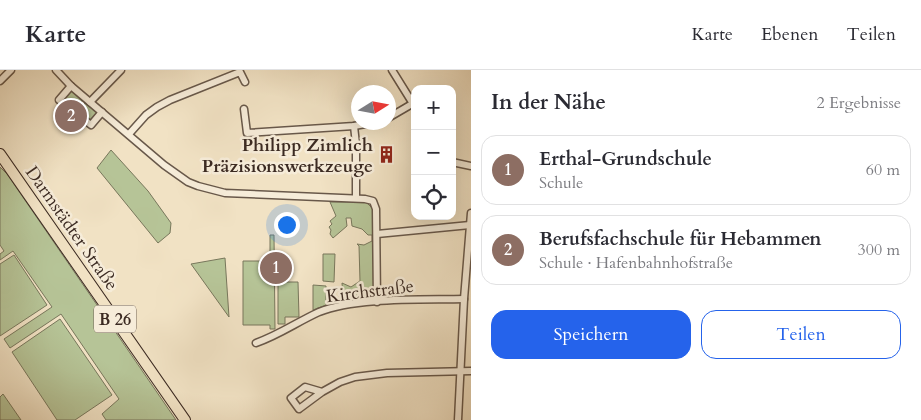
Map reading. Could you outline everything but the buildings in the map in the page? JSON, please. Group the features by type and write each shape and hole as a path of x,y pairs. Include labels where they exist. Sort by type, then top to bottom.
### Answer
{"main road":[{"name":"Darmstädter Straße","path":"0,154 185,420"}],"street":[{"path":"56,70 71,86 177,176 198,186 211,190 247,195 356,198 373,202 376,209 377,302"},
{"path":"90,102 121,70"},
{"path":"392,70 411,102"},
{"path":"0,81 11,71"},
{"path":"129,134 146,115 170,100 240,72 245,82"},
{"path":"71,86 59,100 91,125 102,112"},
{"path":"396,114 411,106"},
{"path":"244,109 247,132 351,126"},
{"path":"354,130 356,198"},
{"path":"456,163 471,166"},
{"path":"458,420 471,213"},
{"path":"377,234 470,225"},
{"name":"Kirchstraße","path":"256,342 271,338 319,312 344,306 466,294"},
{"path":"322,392 304,387 290,398 299,409 322,392 340,382 371,374 471,371"}],"green space":[{"path":"71,90 83,100 75,108 63,99"},
{"path":"85,103 98,113 91,121 79,112"},
{"path":"111,150 148,191 171,223 170,233 158,243 97,168"},
{"path":"0,167 7,174 176,420 106,420 102,414 119,399 61,314 10,348 4,339 52,307 13,251 0,260 0,254 4,251 0,245"},
{"path":"330,202 366,202 373,209 375,298 343,302 342,283 351,287 360,281 359,246 357,244 364,245 372,241 372,235 368,235 362,229 352,226 351,218 346,218 347,226 333,238 329,227 332,224 330,221 336,216"},
{"path":"270,235 274,235 275,329 270,329 270,325 243,325 243,261 270,261"},
{"path":"323,254 335,254 334,282 323,281"},
{"path":"14,255 47,305 0,336 0,264"},
{"path":"225,258 229,317 191,264"},
{"path":"278,282 298,282 299,317 285,317 285,324 278,324"},
{"path":"313,285 326,286 326,305 313,310"},
{"path":"60,319 112,395 75,420 57,420 12,352"},
{"path":"3,394 21,420 0,420 0,397"}],"place":[{"name":"Berufsfachschule für Hebammen","path":"71,116"},
{"name":"Philipp Zimlich Präzisionswerkzeuge","path":"387,155"},
{"name":"Erthal-Grundschule","path":"276,268"}]}
